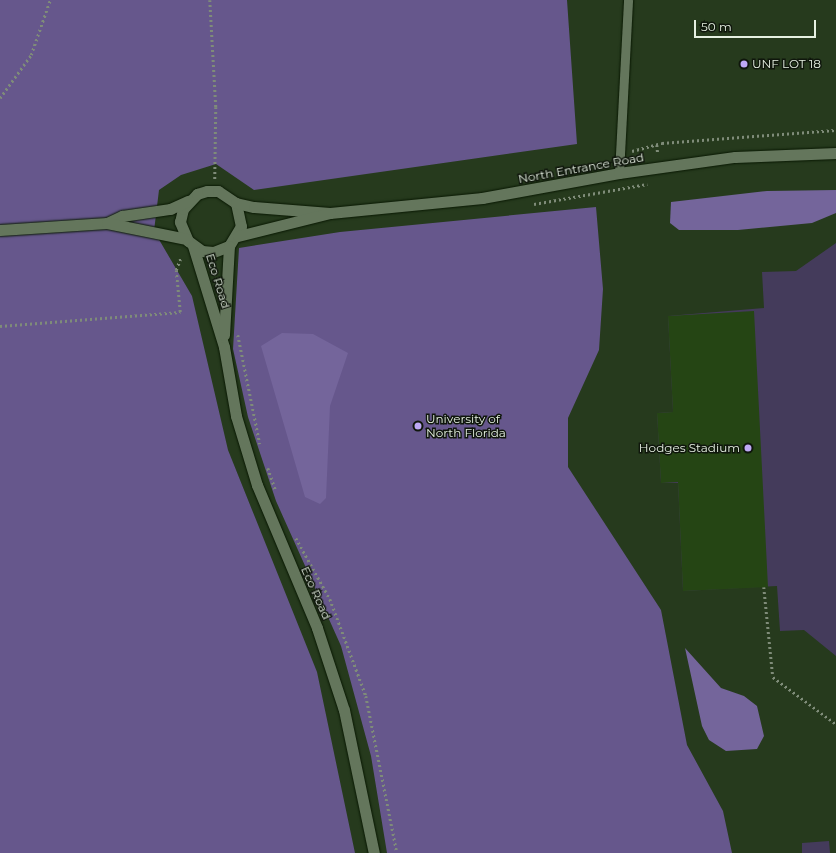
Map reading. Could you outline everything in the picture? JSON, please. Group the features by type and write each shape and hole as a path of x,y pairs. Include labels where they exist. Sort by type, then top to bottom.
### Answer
{"street":[{"name":"North Entrance Road","path":"330,213 482,198 619,173 735,157 836,153"},
{"path":"107,224 122,216 170,209 189,200 197,194 215,191 236,203 330,213"},
{"path":"189,200 180,222 189,242"},
{"path":"0,230 107,224 189,242 213,252 230,246 238,236 241,215 236,203"},
{"path":"238,236 330,213"},
{"name":"Eco Road","path":"189,242 224,348 236,416 257,485 317,628 344,710 374,853"},
{"name":"Eco Road","path":"224,348 230,246"}],"lane":[{"path":"619,173 628,0"}],"path":[{"path":"0,98 31,55 50,0"},
{"path":"210,0 216,107 215,191"},
{"path":"619,155 662,144 836,130"},
{"path":"529,205 652,181"},
{"path":"0,326 180,312 176,270 189,242"},
{"path":"237,328 262,453"},
{"path":"265,460 278,496"},
{"path":"292,531 330,599 366,696 397,853"},
{"path":"764,587 773,677 836,724"}],"shaded area":[{"name":"University of North Florida","path":"0,0 836,0 836,853 0,853"},
{"path":"0,0 567,0 577,144 254,190 216,164 181,175 159,190 154,231 192,296 228,450 317,672 355,853 0,853"},
{"path":"836,190 836,213 812,223 738,230 679,230 670,223 671,202 767,191"},
{"path":"596,207 603,289 599,350 568,418 568,467 661,610 687,745 723,811 732,853 387,853 371,756 341,646 276,501 248,417 233,349 239,248 340,232"},
{"name":"Hodges Stadium","path":"836,243 836,656 804,630 780,631 777,586 683,591 678,483 661,483 657,413 673,412 668,316 764,308 762,272 796,271"},
{"path":"282,333 313,334 348,353 330,406 326,498 320,504 305,497 261,346"},
{"path":"685,648 721,688 744,696 757,706 764,736 757,749 726,751 709,740 702,726"},
{"path":"829,841 830,853 802,853 802,843"}],"building":[{"path":"754,311 768,587 683,591 678,482 661,483 657,413 673,412 668,316"}],"place":[{"name":"UNF LOT 18","path":"744,64"},
{"name":"University of North Florida","path":"418,426"},
{"name":"Hodges Stadium","path":"748,448"}]}
